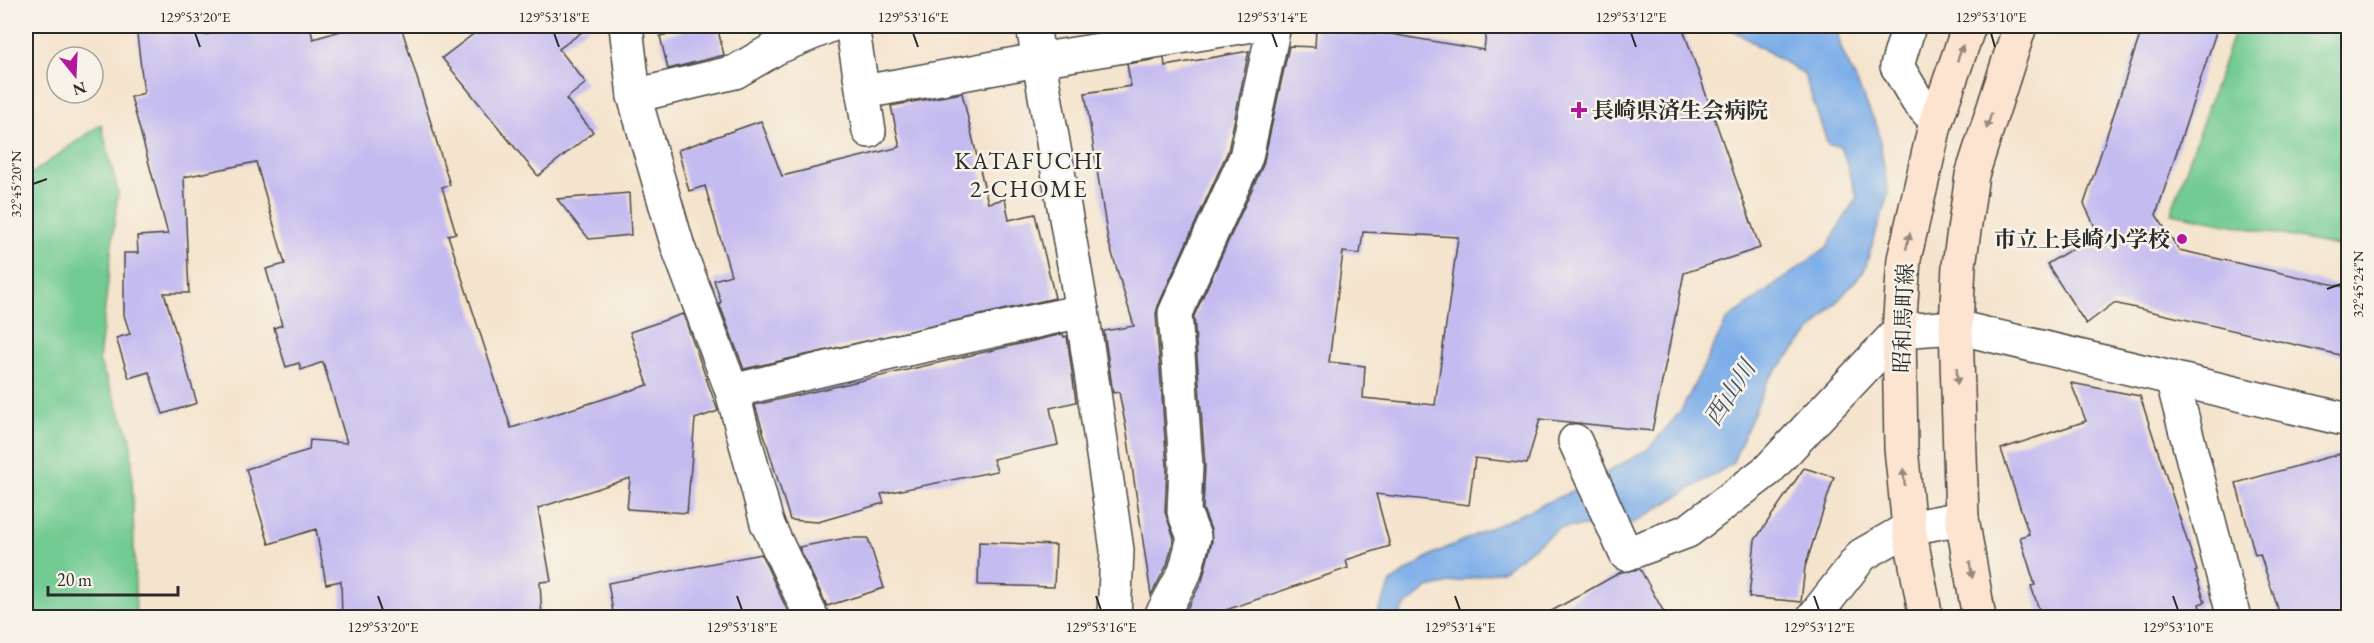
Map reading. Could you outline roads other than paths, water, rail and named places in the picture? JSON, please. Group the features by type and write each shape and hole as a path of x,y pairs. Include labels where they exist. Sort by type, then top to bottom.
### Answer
{"main road":[{"name":"昭和馬町線","path":"1926,618 1909,528 1901,448 1899,331 1904,259 1936,121 1969,26"},
{"path":"1979,618 1962,518 1956,327 1959,265 1972,176 2020,26"}],"street":[{"path":"626,26 634,96 678,247 732,391 767,523 812,618"},
{"path":"634,96 735,72 776,48 829,26"},
{"path":"852,26 869,131"},
{"path":"1033,26 1082,311 1118,550 1114,618"},
{"path":"864,92 1038,60 1247,26"},
{"path":"1160,618 1185,572 1194,537 1184,512 1186,466 1175,313 1245,157 1274,26"},
{"path":"1909,26 1897,66 1917,100 1936,121"},
{"path":"732,391 1082,311"},
{"path":"1575,441 1626,554 1688,531 1768,470 1899,331 1956,327 2349,420"},
{"path":"2172,378 2234,618"},
{"path":"1813,618 1862,555 1909,528 1962,518"}],"water":[{"name":"西山川","path":"1726,26 1836,26 1841,48 1878,129 1888,194 1864,271 1768,380 1732,464 1633,523 1559,528 1502,571 1428,588 1403,608 1400,617 1375,618 1392,581 1433,554 1577,489 1647,450 1681,411 1727,320 1827,247 1857,197 1841,146 1828,145 1804,74"}],"place":[{"name":"長崎県済生会病院","path":"1579,110"},
{"name":"市立上長崎小学校","path":"2182,239"}],"district":[{"name":"KATAFUCHI 2-CHOME","path":"1029,175"}]}
